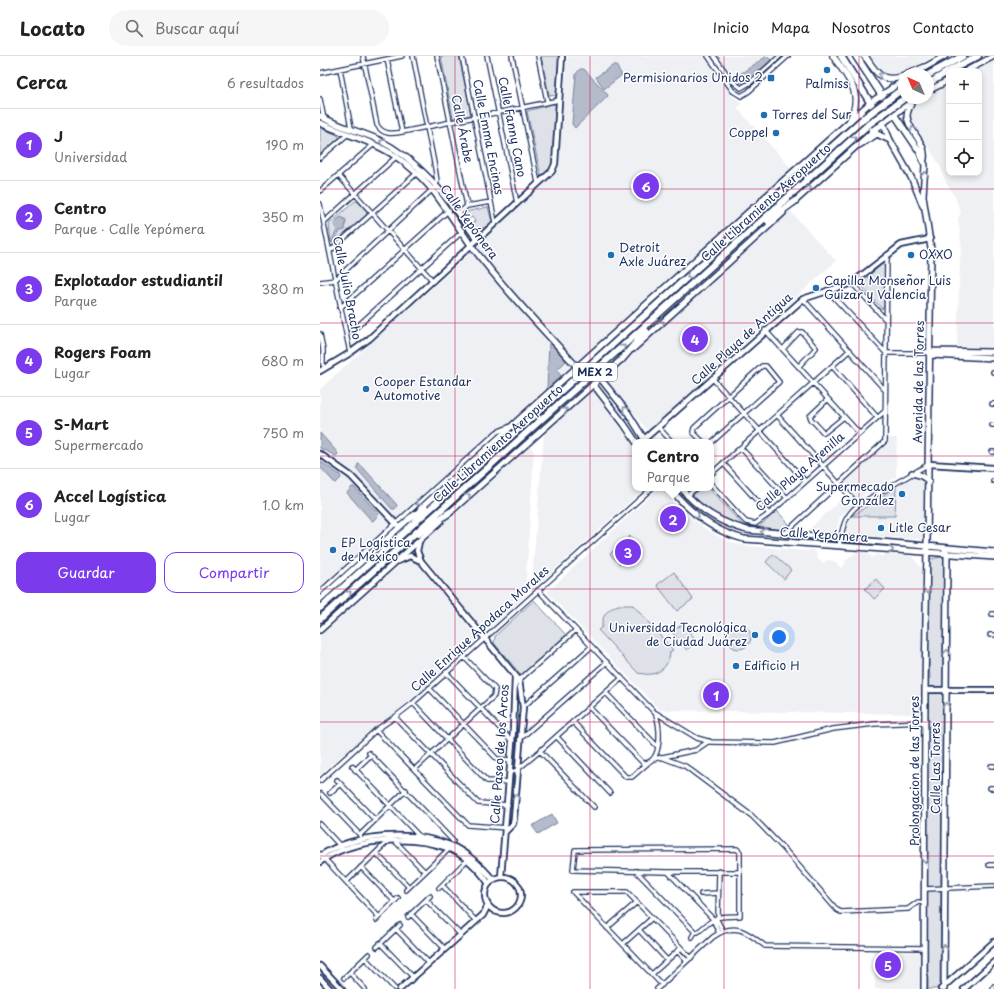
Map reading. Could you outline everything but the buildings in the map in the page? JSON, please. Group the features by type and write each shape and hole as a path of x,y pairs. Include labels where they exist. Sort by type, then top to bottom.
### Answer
{"highway":[{"name":"Avenida de las Torres","path":"841,56 862,87 883,123"},
{"path":"856,56 894,114"},
{"path":"934,72 963,56"},
{"path":"955,68 978,56"},
{"path":"934,80 946,73"},
{"path":"862,87 869,88 874,83"},
{"name":"Calle Libramiento Aeropuerto","path":"320,608 864,118 898,93"},
{"name":"Calle Libramiento Aeropuerto","path":"320,619 869,124 900,104"},
{"path":"734,236 766,197"},
{"path":"742,240 795,201"},
{"path":"622,358 663,311"},
{"path":"409,519 455,485"},
{"path":"391,554 450,512"}],"main road":[{"path":"833,56 856,92 856,107 850,120"},
{"path":"925,67 945,56"},
{"path":"972,68 994,56"},
{"path":"865,57 878,74 884,78 893,79 898,78"},
{"path":"934,88 946,82"},
{"path":"320,599 398,525 409,519 850,120 871,102 898,84"},
{"path":"892,87 898,100"},
{"path":"320,630 851,150 894,114 903,104"},
{"name":"Avenida de las Torres","path":"912,104 908,111 907,118 923,149 925,168 923,190 930,239 928,552"},
{"path":"860,112 873,122 874,125 870,133"},
{"path":"894,114 924,160"},
{"name":"Calle Yepómera","path":"322,117 379,140 398,154 436,184 477,239"},
{"name":"Calle Yepómera","path":"320,123 398,154 434,190 449,210 471,245 519,304 577,367"},
{"name":"Avenida de las Torres","path":"883,123 890,140 906,167 926,212"},
{"path":"851,150 877,134 890,140"},
{"path":"930,353 994,352"},
{"path":"930,353 994,358"},
{"path":"600,378 628,414 643,439"},
{"path":"593,384 634,439"},
{"path":"912,474 923,476 928,481"},
{"name":"Calle Yepómera","path":"672,491 681,502 696,516 718,530 732,535 758,540 994,557"},
{"name":"Calle Yepómera","path":"683,491 704,511 728,524 747,530 994,552"},
{"path":"944,548 947,553"},
{"name":"Prolongacion de las Torres","path":"924,989 924,722 928,552"},
{"name":"Calle Las Torres","path":"943,988 947,553"}],"street":[{"path":"363,56 375,120 381,130 389,133 402,132 547,101 559,100"},
{"path":"320,73 402,56"},
{"path":"320,282 335,280 434,190 436,184 436,172 413,56"},
{"name":"Calle Árabe","path":"437,56 467,206"},
{"name":"Calle Emma Encinas","path":"462,56 496,222"},
{"name":"Calle Fanny Cano","path":"487,56 517,203"},
{"path":"512,56 538,184"},
{"path":"538,56 547,101"},
{"path":"323,368 350,354 369,339 553,169 562,56"},
{"path":"708,56 733,90 741,96"},
{"path":"714,56 731,80 741,88"},
{"path":"741,88 751,82 780,56"},
{"path":"741,96 748,92 788,56"},
{"path":"387,59 402,132"},
{"path":"340,69 351,128"},
{"path":"741,88 741,96"},
{"path":"320,99 322,117"},
{"path":"320,158 348,134"},
{"path":"320,191 374,144"},
{"path":"324,222 356,195 398,154"},
{"path":"330,251 417,173"},
{"path":"339,176 433,280"},
{"path":"458,214 467,206 491,202"},
{"name":"Calle Julio Bracho","path":"320,204 350,354"},
{"path":"340,308 449,210"},
{"path":"352,331 462,231"},
{"name":"Calle Playa de Antigua","path":"646,439 765,330 803,298 852,283 894,248 907,242 930,239"},
{"path":"784,534 884,442 887,254"},
{"path":"852,283 886,320"},
{"path":"827,290 886,353 930,353"},
{"path":"803,298 885,390"},
{"path":"765,330 859,433"},
{"path":"783,349 800,332 802,332 816,348 798,366"},
{"path":"320,334 323,349 323,368"},
{"path":"714,471 850,350"},
{"path":"320,360 323,368"},
{"path":"700,439 693,432 693,429 763,365 779,382 714,440"},
{"path":"832,366 877,417"},
{"path":"712,378 805,482"},
{"path":"828,399 810,417 824,433 844,417"},
{"name":"Calle Playa Arenilla","path":"714,487 746,522 756,524 885,410"},
{"path":"777,415 858,505"},
{"path":"320,592 398,525 497,432 512,426"},
{"path":"658,427 669,439"},
{"path":"741,448 787,498"},
{"path":"320,454 340,466 351,476 398,525"},
{"path":"723,463 769,514"},
{"path":"839,546 844,520 858,505 929,464 994,468"},
{"name":"Calle Enrique Apodaca Morales","path":"320,781 376,730 396,718 413,703 649,491"},
{"path":"687,496 693,491"},
{"path":"419,542 417,551 420,561"},
{"path":"397,561 410,556 420,561"},
{"name":"Calle Paseo de los Arcos","path":"420,561 518,681 522,707 514,822 507,829"},
{"path":"538,590 655,713 687,733 709,741 775,743 834,729 874,724 924,722"},
{"path":"518,681 576,630"},
{"path":"522,707 592,647"},
{"path":"415,769 494,696 495,689 464,657"},
{"path":"520,740 607,662"},
{"path":"446,672 512,741"},
{"path":"510,774 540,751 622,678"},
{"name":"Calle Paseo de los Arcos","path":"501,877 507,829 510,760 518,681"},
{"path":"429,688 497,760 510,760"},
{"path":"925,690 994,690"},
{"path":"606,693 658,747"},
{"path":"413,703 487,781 509,782"},
{"path":"590,708 643,763 648,763"},
{"path":"653,759 658,747 658,722 655,713"},
{"path":"396,718 478,803 508,805"},
{"path":"573,722 626,777 632,778 653,759 696,750 709,741"},
{"path":"376,730 468,825 507,829"},
{"path":"513,730 520,730"},
{"path":"556,737 610,793"},
{"path":"540,751 594,807"},
{"path":"355,770 370,754 406,790 451,845 493,880"},
{"path":"661,757 685,766 752,816 785,850 837,910 841,912 908,909 918,902 924,903"},
{"path":"352,766 421,840"},
{"path":"337,780 375,820"},
{"path":"330,793 340,784"},
{"path":"361,839 375,820 406,790"},
{"path":"321,794 361,839 395,842 421,840"},
{"path":"320,824 341,847"},
{"path":"379,917 321,857 361,839 393,837 451,845"},
{"path":"346,882 388,841"},
{"path":"395,842 425,872"},
{"path":"406,890 451,845"},
{"path":"692,937 695,932 698,932 718,916 740,916 740,872 740,852 737,849 575,850 573,870 740,872"},
{"path":"376,853 409,887"},
{"path":"468,859 489,884"},
{"path":"468,859 440,886 476,921"},
{"path":"989,866 994,865"},
{"path":"361,867 394,901"},
{"path":"636,871 695,932"},
{"path":"718,916 719,871"},
{"path":"668,872 713,919 717,920 721,932"},
{"path":"501,877 509,878 516,883 520,890 521,898 517,906 507,912 495,911 488,905 485,895 489,884 493,880 501,877"},
{"path":"925,888 994,886"},
{"path":"662,985 573,892 625,891 689,959"},
{"path":"701,894 718,892"},
{"path":"430,896 409,916 445,949"},
{"path":"376,920 398,898"},
{"path":"426,900 461,935"},
{"path":"607,928 637,902"},
{"path":"400,989 483,915 488,905"},
{"path":"623,944 652,918"},
{"path":"377,947 400,925"},
{"path":"396,929 429,963"},
{"path":"638,930 667,960"},
{"path":"657,989 721,932 730,930 747,931 765,946 924,948"},
{"path":"943,988 994,942"},
{"path":"380,943 413,977"},
{"path":"652,974 679,949"},
{"path":"344,978 369,954"},
{"path":"365,958 395,989"},
{"path":"964,989 994,962"},
{"path":"320,966 342,989"},
{"path":"350,973 365,989"},
{"path":"320,978 330,989"}],"shaded area":[{"path":"441,56 459,56 471,115 453,118"},
{"path":"541,56 560,56 557,93 555,96 549,95"},
{"path":"569,56 776,56 731,95 742,104 737,108 791,168 579,361 574,360 532,316 575,367 320,596 320,389 474,250 508,289 474,245 558,170 567,58"},
{"path":"869,56 935,56 912,68 898,68 898,75 888,76 882,74"},
{"path":"994,60 994,347 957,346 960,258 962,250 958,218 961,213 954,195 946,183 940,166 910,116 916,104 934,104 934,92 946,86 946,176 982,176 982,68 979,68"},
{"path":"553,104 557,107 552,171 541,176 527,111"},
{"path":"320,128 338,135 339,138 320,155"},
{"path":"355,201 358,202 367,212 366,215 334,243 331,242 329,224"},
{"path":"488,207 492,222 488,226 477,230 471,224 475,221 472,217 467,220 464,214 465,212"},
{"path":"790,211 836,261 648,431 605,378"},
{"path":"882,264 885,267 884,306 882,309 860,284"},
{"path":"592,389 632,444 632,491 642,491 531,591 544,433"},
{"path":"888,438 897,438 896,477 857,499 843,483 885,445"},
{"path":"527,446 530,446 534,452 525,596 489,629 483,630 420,552 420,547"},
{"path":"916,475 920,476 925,483 925,540 849,534 846,532 845,529 852,516 895,516 896,487"},
{"path":"896,487 895,516 852,516 858,512"},
{"name":"Universidad Tecnológica de Ciudad Juárez","path":"656,491 665,491 672,499 673,508 680,516 689,517 707,530 725,540 740,545 806,551 813,549 817,555 816,557 823,564 827,560 834,561 841,568 846,563 844,562 856,552 868,553 872,558 877,554 882,557 885,554 912,556 922,569 921,714 660,710 547,592"},
{"path":"698,491 711,491 743,525 759,527 777,511 789,524 782,531 756,528 745,526 735,523 715,513 693,495"},
{"path":"845,496 853,505 840,517 835,535 804,534"},
{"path":"630,536 640,548 620,564 610,554"},
{"path":"773,554 791,570 784,579 766,562"},
{"path":"942,557 944,560 940,985 936,989 928,989 925,722 927,679 930,678 928,651 930,559"},
{"path":"405,560 414,560 418,564 475,635 476,640 396,713 376,726 320,775 320,636"},
{"path":"674,572 693,599 677,611 657,585"},
{"path":"876,579 885,589 874,599 865,589"},
{"path":"534,600 566,635 521,675 494,643 495,636"},
{"path":"618,605 633,605 673,650 670,652 667,663 661,670 651,674 639,674 598,630 602,627 603,619 606,613"},
{"path":"683,624 697,641 687,650 672,632"},
{"path":"739,625 744,626 750,632 750,642 744,648 739,649 734,648 728,642 727,637 728,632 734,626"},
{"path":"874,952 920,952 920,989 875,989"}],"water":[{"path":"767,56 771,60 745,83 737,83 737,76"},
{"path":"615,64 622,75 604,89 596,77"},
{"path":"580,69 584,69 608,95 575,128 572,124 576,74"},
{"path":"341,217 346,220 345,230 340,231 334,243 331,242 337,230 334,225 335,221"},
{"path":"549,341 566,361 557,370 561,376 547,389"},
{"path":"320,433 337,452 338,454 336,456 320,448"},
{"path":"320,461 340,475 341,478 336,483 320,467"},
{"path":"358,464 361,465 397,505 395,509 392,509 357,469"},
{"path":"352,487 354,487 379,514 373,521 347,493"},
{"path":"552,814 557,823 538,834 532,826"}],"place":[{"name":"Palmiss","path":"827,70"},
{"name":"Permisionarios Unidos 2","path":"771,78"},
{"name":"Torres del Sur","path":"764,115"},
{"name":"Coppel","path":"776,133"},
{"name":"Accel Logística","path":"646,186"},
{"name":"Detroit Axle Juárez","path":"611,255"},
{"name":"OXXO","path":"911,255"},
{"name":"Capilla Monseñor Luis Guizar y Valencia","path":"816,288"},
{"name":"Rogers Foam","path":"695,339"},
{"name":"Cooper Estandar Automotive","path":"366,389"},
{"name":"Supermecado González","path":"902,494"},
{"name":"Centro","path":"673,519"},
{"name":"Litle Cesar","path":"881,528"},
{"name":"EP Logística de México","path":"333,550"},
{"name":"Explotador estudiantil","path":"628,552"},
{"name":"Universidad Tecnológica de Ciudad Juárez","path":"755,635"},
{"name":"Edificio H","path":"736,666"},
{"name":"J","path":"716,695"},
{"name":"S-Mart","path":"888,965"}]}
